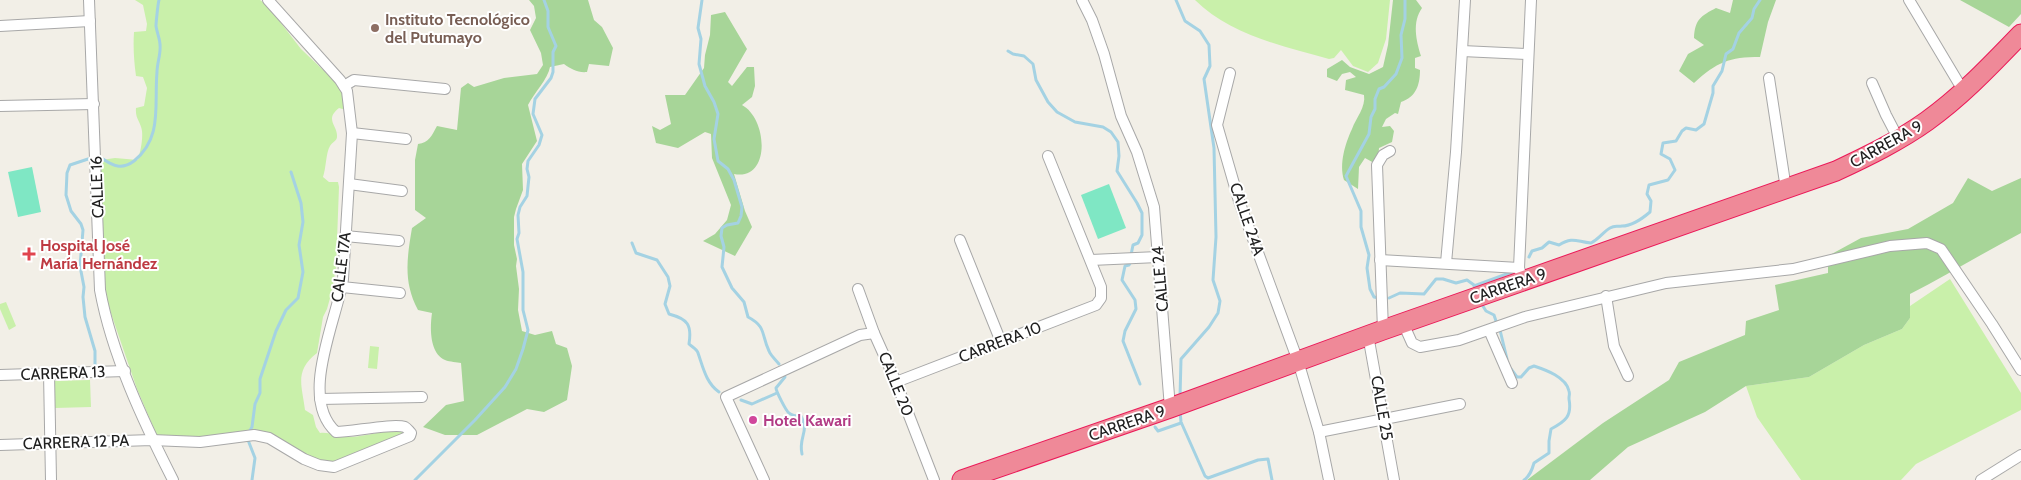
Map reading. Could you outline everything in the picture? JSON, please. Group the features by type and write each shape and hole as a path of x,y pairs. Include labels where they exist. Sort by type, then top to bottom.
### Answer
{"highway":[{"name":"CARRERA 9","path":"962,480 1170,408 1479,296 1521,274 1836,171 1899,140 1928,121 1964,92 2021,34"}],"street":[{"name":"CALLE 16","path":"89,0 100,290 106,321 125,372 152,440 173,480"},
{"path":"268,0 344,86 354,80 445,89"},
{"name":"CALLE 24","path":"1082,0 1092,20 1110,74 1121,116 1137,152 1154,207 1170,408"},
{"path":"1446,263 1456,152 1465,0"},
{"path":"1380,260 1446,263 1521,274 1531,0"},
{"path":"1909,0 1964,92"},
{"path":"0,26 90,22"},
{"path":"1462,51 1528,54"},
{"name":"CALLE 24A","path":"1230,73 1217,125 1239,201 1298,361"},
{"path":"1769,78 1786,188"},
{"path":"1872,83 1899,140"},
{"name":"CALLE 17A","path":"250,436 269,438 304,459 319,465 334,467 410,436 411,432 406,428 396,426 336,432 328,425 324,418 320,399 324,355 342,288 352,133 347,91 344,86"},
{"path":"0,106 94,104"},
{"path":"352,133 406,139"},
{"name":"CALLE 25","path":"1390,151 1383,155 1377,165 1380,260 1376,332 1384,419 1394,480"},
{"path":"1048,156 1091,260 1158,257"},
{"path":"349,184 402,191"},
{"path":"345,236 399,241"},
{"path":"960,240 1001,342"},
{"path":"1403,323 1412,343 1420,347 1459,340 1525,317 1666,283 1794,269 1890,246 1927,243 1941,249 2021,370"},
{"name":"CARRERA 10","path":"896,382 1096,305 1101,298 1101,288 1091,260"},
{"path":"342,288 400,293"},
{"name":"CALLE 20","path":"858,289 934,480"},
{"path":"1606,296 1614,346 1628,376"},
{"path":"1489,330 1512,383"},
{"path":"764,480 726,397 860,335 874,333"},
{"path":"1298,361 1319,432 1330,480"},
{"name":"CARRERA 13","path":"0,375 125,372"},
{"path":"49,373 51,480"},
{"path":"320,399 422,397"},
{"path":"1319,432 1460,404"},
{"name":"CARRERA 12 PA","path":"0,445 152,440 200,442 250,436"},
{"path":"1981,480 2021,455"}],"green space":[{"path":"135,0 260,0 267,5 301,49 339,85 343,93 346,110 339,108 332,116 337,137 329,149 323,177 329,182 338,182 339,187 336,267 332,291 323,317 317,353 302,372 301,386 305,410 313,415 316,427 320,433 351,437 401,428 407,435 336,463 326,463 308,457 266,435 158,438 137,389 104,293 99,167 101,160 115,158 138,160 142,142 142,131 136,115 136,108 144,106 147,88 143,77 136,76 134,32 146,31 147,24 143,5"},
{"path":"529,0 588,0 594,20 602,27 613,48 609,66 589,64 587,72 575,70 564,64 550,67 547,76 528,105 537,141 522,164 523,190 514,217 514,245 519,289 518,310 522,331 535,335 552,331 556,344 567,348 572,366 567,400 544,412 527,409 477,435 445,435 423,427 446,405 464,401 461,363 445,360 436,352 431,332 432,313 418,310 413,300 408,280 408,260 412,228 426,218 415,210 415,160 418,144 428,140 437,126 457,130 461,88 468,83 474,87 504,78 537,74 543,65 541,53 530,30 536,18 534,6"},
{"path":"1195,0 1390,0 1386,39 1378,63 1368,72 1353,66 1341,50 1334,58 1329,59 1258,38 1224,22"},
{"path":"1393,0 1416,0 1422,8 1416,25 1416,37 1421,56 1415,58 1415,68 1420,70 1419,81 1414,94 1401,102 1398,114 1395,113 1386,119 1382,127 1390,126 1394,131 1392,142 1379,148 1378,160 1374,163 1365,158 1359,167 1358,189 1344,180 1342,161 1347,141 1362,108 1364,95 1345,90 1346,80 1356,77 1350,72 1342,74 1337,81 1327,77 1327,69 1342,60 1350,67 1369,74 1383,67 1388,45"},
{"path":"1733,0 1776,0 1768,22 1760,57 1740,58 1724,62 1694,83 1679,71 1688,54 1704,45 1694,38 1697,22 1716,8 1730,13"},
{"path":"1960,0 2021,0 2021,14 2009,27"},
{"path":"725,12 747,49 728,82 732,86 747,67 754,67 755,86 752,97 742,105 751,112 757,123 762,147 760,159 755,168 746,174 734,174 752,227 735,256 703,241 715,234 727,220 731,205 712,158 711,134 705,132 678,148 656,143 652,126 660,130 671,124 665,95 685,95 704,68 710,35 711,15"},
{"path":"32,167 41,212 18,217 8,172"},
{"path":"1968,178 1992,191 2021,178 2021,233 1910,294 1910,318 1902,329 1864,345 1809,377 1746,386 1705,412 1628,447 1590,480 1527,480 1603,423 1669,380 1679,362 1745,335 1746,321 1779,310 1775,285 1828,273 1828,256 1861,238 1908,229 1953,203"},
{"path":"1109,184 1126,228 1098,239 1081,195"},
{"path":"1950,279 2021,393 2021,410 1916,464 1901,480 1801,480 1757,417 1746,386 1809,377 1864,345 1902,329 1910,318 1910,306"},
{"path":"6,302 16,326 9,330 0,309 0,304"},
{"path":"370,346 379,347 377,369 368,368"},
{"path":"90,380 91,407 55,408 54,381"}],"waterway":[{"path":"103,159 110,164 118,166 130,164 143,152 153,131 160,48 156,26 159,0"},
{"path":"415,480 505,387 516,369 523,349 528,330 523,310 523,272 517,239 519,233 518,215 520,207 527,196 528,161 539,145 542,135 533,114 535,99 551,78 553,72 553,52 556,46 548,27 548,11 544,0"},
{"path":"702,0 698,28 701,39 699,64 705,86 718,114 714,139 718,161 728,169 734,180 742,207 738,223 722,228 721,236 724,247 722,267 732,288 744,302 748,317 761,328 770,353 779,364"},
{"path":"1176,0 1185,21 1200,31 1209,45 1210,66 1204,79 1214,148 1216,237 1213,280 1220,301 1218,313 1209,327 1181,359 1180,397"},
{"path":"1379,298 1374,297 1370,289 1367,268 1369,255 1361,227 1361,211 1346,176 1369,134 1371,117 1375,109 1375,99 1379,89 1384,87 1396,74 1402,58 1401,35 1405,19 1405,0"},
{"path":"1529,257 1532,251 1542,248 1549,242 1559,245 1572,240 1591,243 1610,228 1626,226 1641,219 1650,212 1651,201 1647,194 1649,185 1668,180 1675,170 1670,159 1661,154 1663,143 1676,141 1686,128 1696,130 1704,124 1713,93 1713,86 1722,71 1726,54 1733,49 1739,33 1752,18 1754,9 1760,0"},
{"path":"1008,51 1024,56 1033,64 1036,80 1048,102 1057,112 1075,122 1103,127 1111,132 1118,142 1117,171 1142,213 1142,235 1138,243 1133,245 1131,255"},
{"path":"88,159 70,165 67,173 66,195 71,211 81,224 83,230 80,266 84,287 85,317 95,351 95,366"},
{"path":"252,480 255,458 248,440 255,404 260,393 260,379 276,331 286,310 298,298 303,272 299,245 303,222 301,203 291,172"},
{"path":"632,243 636,253 657,260 668,277 670,286 665,304 669,314 681,318 689,327 689,344 696,349 708,379 719,392"},
{"path":"1131,262 1125,266 1122,280 1135,300 1136,309 1125,331 1123,341 1140,384"},
{"path":"1474,286 1512,272"},
{"path":"1389,298 1400,293 1424,294 1436,279 1456,283 1467,280 1474,285 1476,290"},
{"path":"1481,303 1486,311 1494,315 1497,324"},
{"path":"1500,330 1507,359"},
{"path":"1511,369 1517,377 1521,377 1529,368 1534,366 1544,370 1560,378 1567,386 1569,393 1569,414 1561,423 1551,429 1549,453 1534,463 1528,477 1524,480"},
{"path":"785,377 776,388 781,401 790,414 801,416 804,426 801,443 802,454"},
{"path":"741,400 752,404 777,393"},
{"path":"1180,411 1181,422 1205,476 1208,478 1258,460 1268,459 1272,480"},
{"path":"1155,427 1158,431 1181,423"}],"place":[{"name":"Instituto Tecnológico del Putumayo","path":"375,28"},
{"name":"Hospital José María Hernández","path":"29,254"},
{"name":"Hotel Kawari","path":"753,420"}]}
